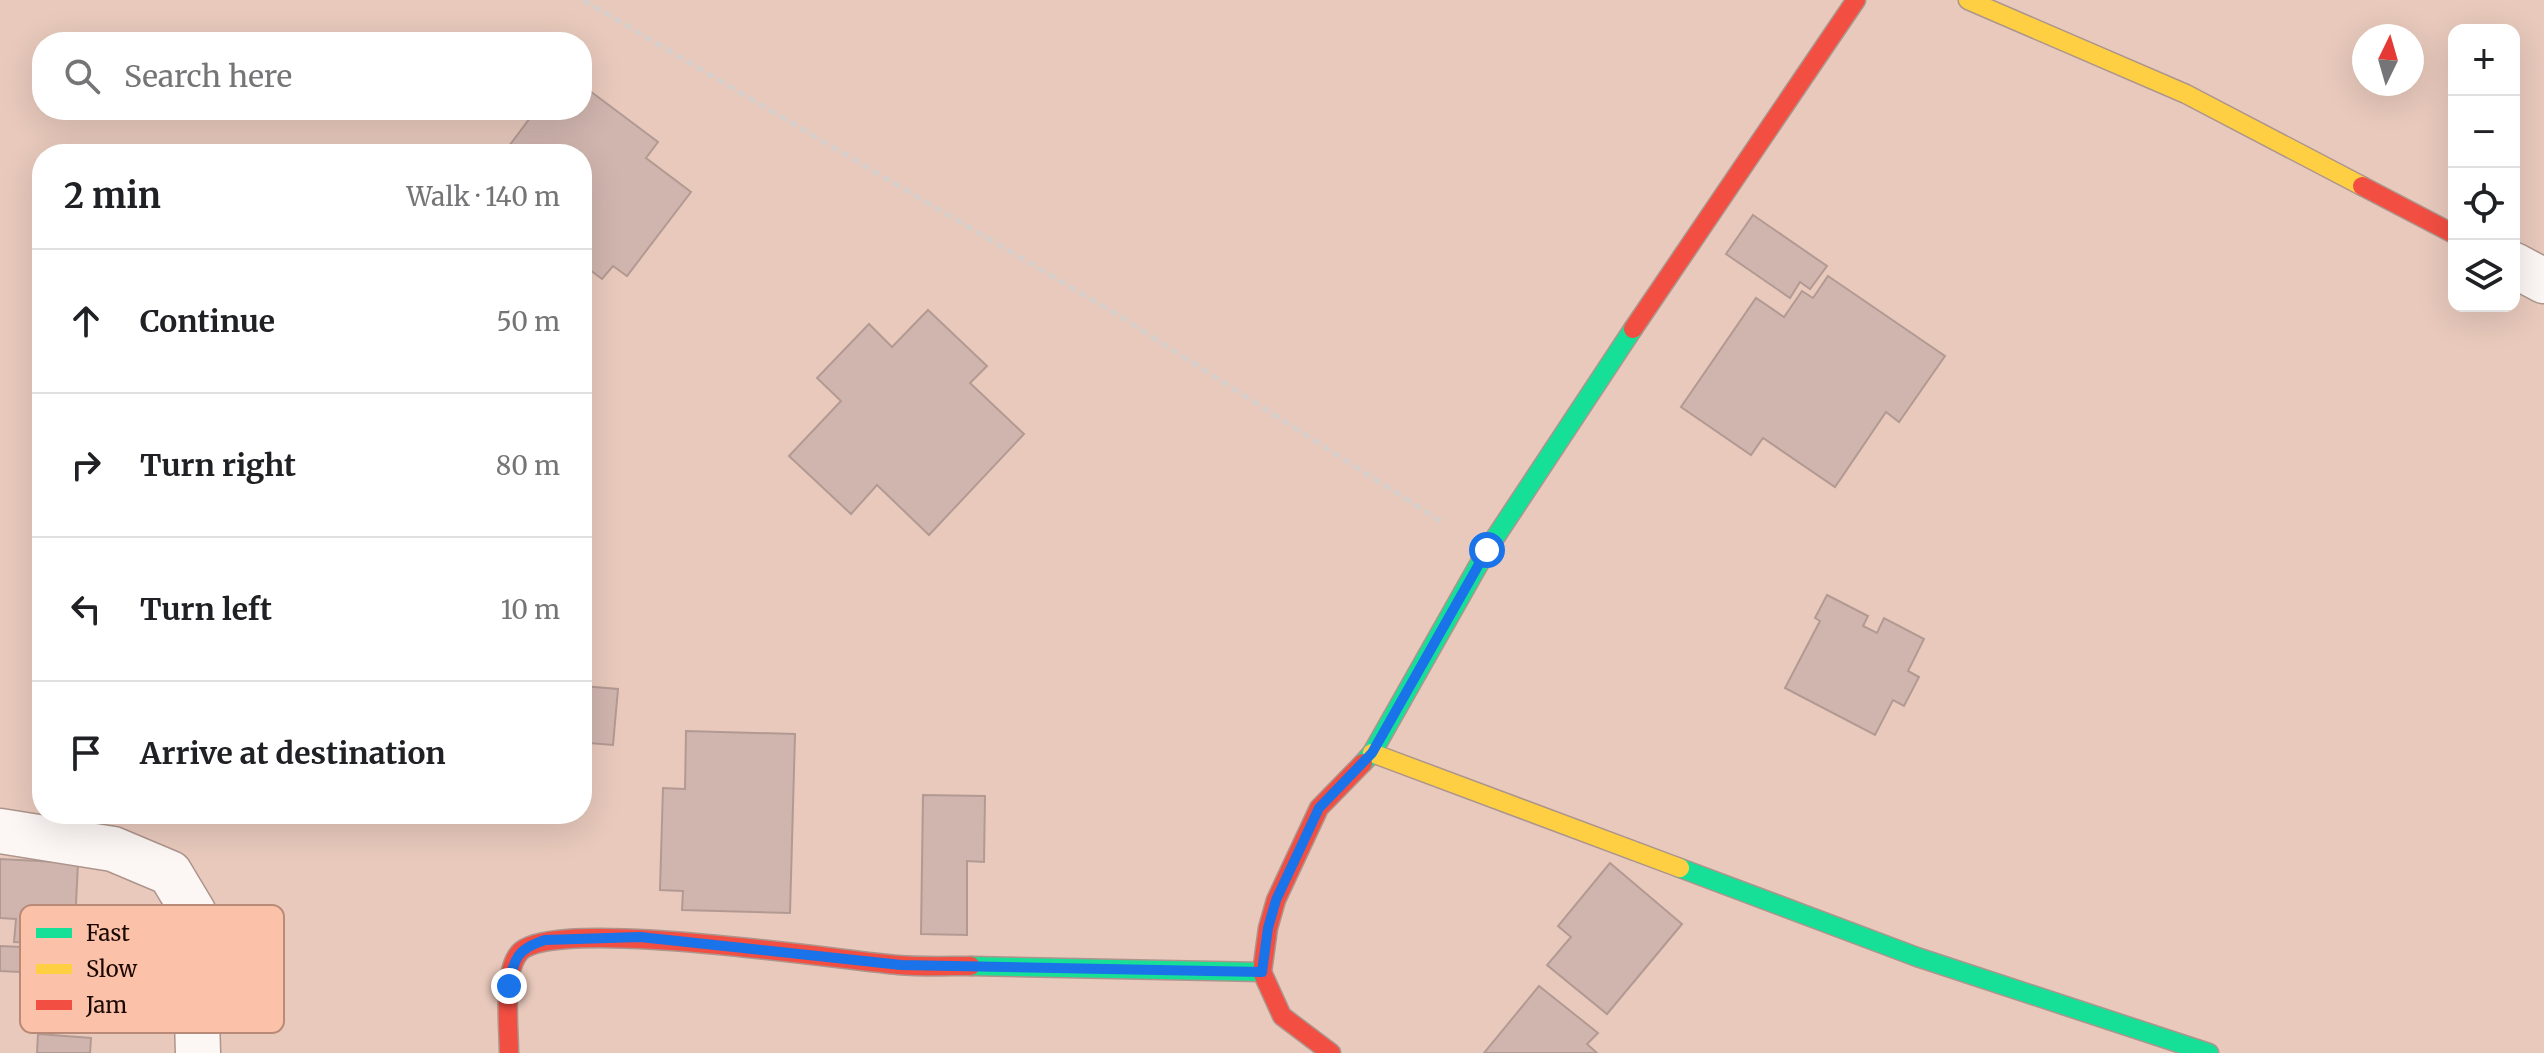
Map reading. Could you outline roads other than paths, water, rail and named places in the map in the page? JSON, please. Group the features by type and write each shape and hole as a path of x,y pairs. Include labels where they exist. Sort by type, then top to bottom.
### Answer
{"street":[{"path":"1331,1053 1282,1016 1262,972 1268,928 1276,900 1319,808 1372,753 1487,550 1856,0"},
{"path":"1968,0 2186,94 2448,231"},
{"path":"2520,268 2544,281"},
{"path":"1372,753 1917,957 2209,1053"},
{"path":"0,831 113,849 170,873 189,905"},
{"path":"509,1053 509,986 513,965 521,951 545,940 640,937 901,965 1262,972"},
{"path":"197,1033 198,1053"}]}
